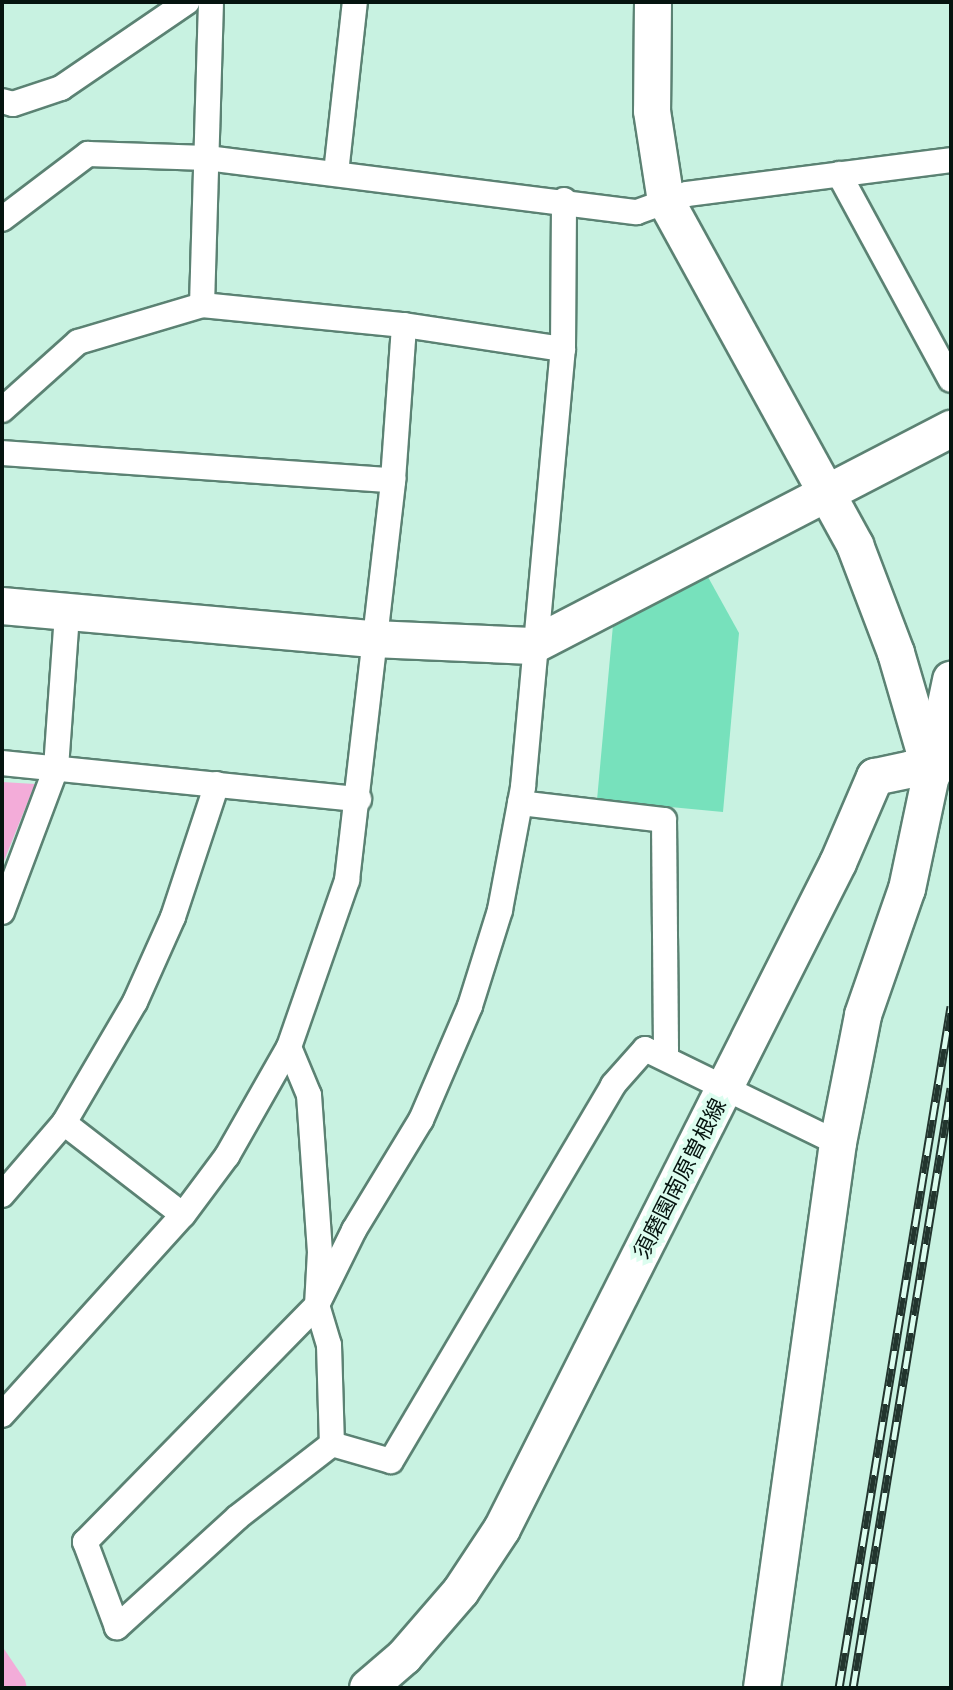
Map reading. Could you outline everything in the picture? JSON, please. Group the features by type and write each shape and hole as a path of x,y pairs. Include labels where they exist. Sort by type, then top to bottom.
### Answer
{"street":[{"path":"2,101 13,104 61,88 187,2"},
{"path":"202,305 211,2"},
{"path":"336,173 355,2"},
{"path":"653,2 652,111 666,201 829,492 896,653 932,774"},
{"path":"2,219 38,187 88,154 207,158 564,200 637,212 687,194 951,160"},
{"path":"839,174 951,380"},
{"path":"332,1444 238,1517 117,1627 85,1542 317,1305 354,1230 421,1120 470,1006 500,910 520,803 532,646 563,349 564,200"},
{"path":"2,410 78,342 202,305 404,325 563,349"},
{"path":"2,1415 183,1215 227,1156 289,1047 347,880 359,799 373,639 393,480 404,325"},
{"path":"2,606 373,639 532,646 951,429"},
{"path":"2,453 393,480"},
{"path":"2,912 56,768 67,613"},
{"path":"762,1688 838,1143 863,1015 907,889 951,680"},
{"path":"2,763 359,799"},
{"name":"須磨園南原曽根線","path":"368,1688 404,1657 461,1591 502,1529 838,863 875,777 912,769 932,774"},
{"path":"2,1195 64,1123 101,1065 154,959 201,843 217,784"},
{"path":"520,803 664,820 666,1056"},
{"path":"289,1047 309,1095 320,1252 317,1305 329,1345 332,1444"},
{"path":"332,1444 391,1461 613,1085 645,1049 666,1056 723,1089 838,1143"},
{"path":"64,1123 183,1215"}],"shaded area":[{"path":"708,577 739,633 723,812 597,800 613,625"},
{"path":"2,782 35,784 2,866"},
{"path":"2,1646 25,1680 27,1688 2,1688"}],"railway":[{"path":"839,1688 951,1006"},
{"path":"853,1688 951,1088"}]}
